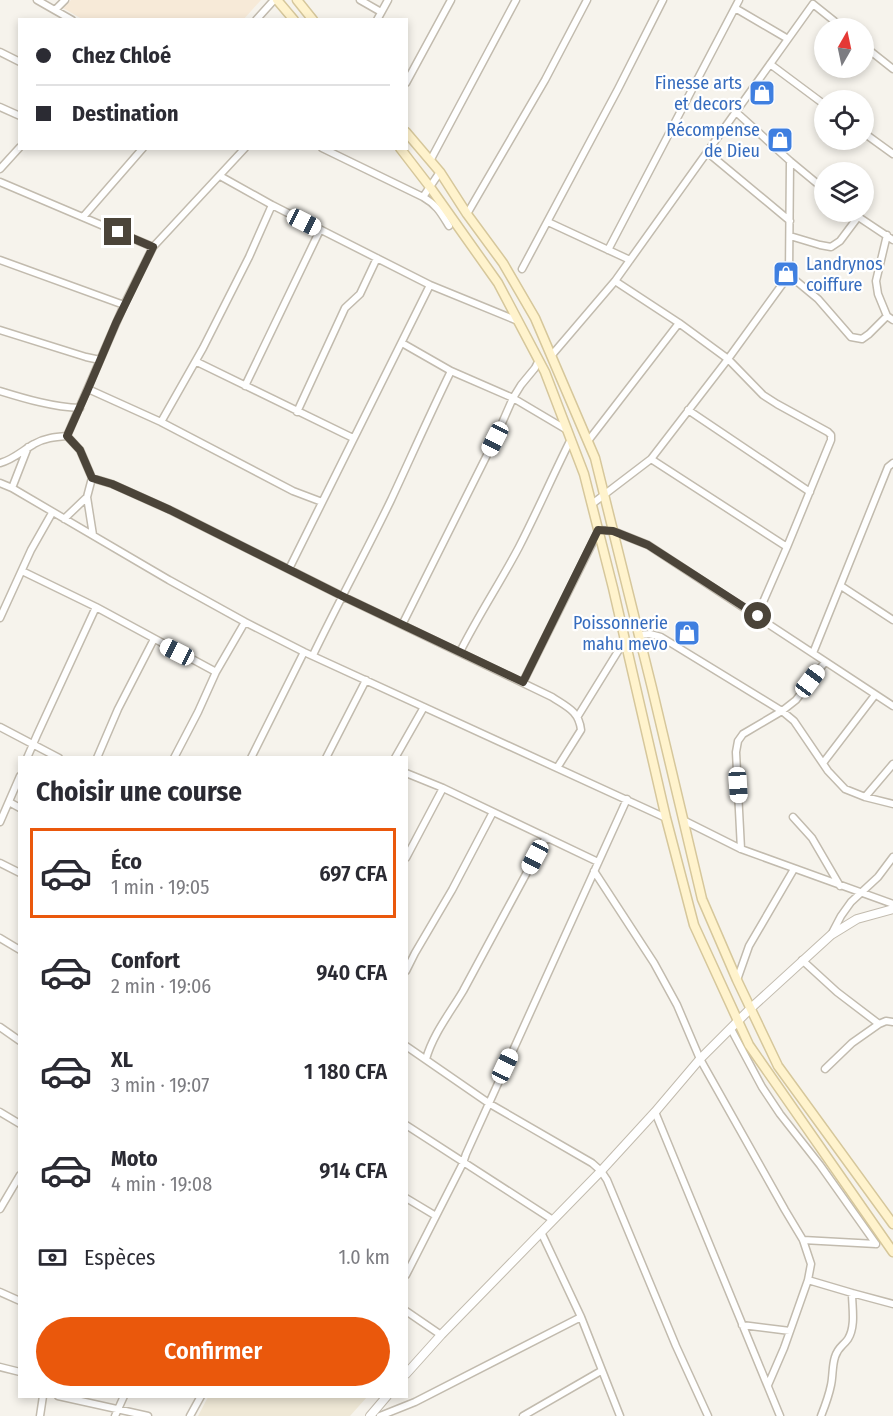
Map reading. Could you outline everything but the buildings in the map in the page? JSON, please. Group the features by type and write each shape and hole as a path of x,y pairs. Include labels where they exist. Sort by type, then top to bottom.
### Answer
{"main road":[{"path":"276,0 292,18"},
{"path":"297,0 311,18"},
{"path":"408,134 440,172 503,263 535,318 595,458 702,899 737,980 778,1066 889,1211 893,1224"},
{"path":"402,150 498,283 539,360 571,439 592,504 666,818 694,925 749,1045 893,1252"}],"street":[{"path":"37,0 69,18"},
{"path":"55,10 65,0"},
{"path":"258,18 276,0"},
{"path":"360,0 381,12"},
{"path":"378,18 388,0"},
{"path":"408,79 451,0"},
{"path":"430,161 516,0"},
{"path":"467,214 545,80 587,0"},
{"path":"522,269 663,0"},
{"path":"608,250 739,0"},
{"path":"551,356 615,281 813,4 830,18"},
{"path":"735,8 788,39"},
{"path":"0,52 18,61"},
{"path":"874,54 893,69"},
{"path":"770,64 814,97"},
{"path":"0,107 18,115"},
{"path":"736,112 814,181"},
{"path":"874,140 893,154"},
{"path":"0,170 18,149"},
{"path":"83,217 142,150"},
{"path":"67,436 124,305 153,247 243,150"},
{"path":"326,150 423,197 437,207 449,226"},
{"path":"707,152 790,221"},
{"path":"592,504 651,459 789,276 790,161"},
{"path":"423,197 440,172"},
{"path":"220,176 272,206 430,285 519,321"},
{"path":"0,182 153,247"},
{"path":"161,422 196,362 272,206"},
{"path":"548,222 630,260"},
{"path":"790,236 831,247 840,241 854,222"},
{"path":"866,222 893,240"},
{"path":"245,386 320,230"},
{"path":"789,276 818,299 851,337 861,339 890,318 878,294 876,281 887,235"},
{"path":"297,412 345,308 360,294 377,258"},
{"path":"0,260 124,305"},
{"path":"615,281 679,322 728,359 763,394 831,435 831,441 758,616"},
{"path":"289,569 430,285"},
{"path":"588,441 679,322"},
{"path":"0,330 100,360"},
{"path":"402,343 451,371 513,398 567,430"},
{"path":"402,625 495,439 513,398 539,360"},
{"path":"196,362 353,438"},
{"path":"313,656 391,501 451,371"},
{"path":"88,389 161,422 293,490 322,502"},
{"path":"0,390 53,405 80,408"},
{"path":"688,410 810,492"},
{"path":"0,463 6,462 45,439 67,436"},
{"path":"67,436 80,450 92,478 87,497 93,535"},
{"path":"460,652 518,548 571,439"},
{"path":"12,488 28,447"},
{"path":"651,459 787,547"},
{"path":"813,653 888,467 893,463"},
{"path":"92,478 112,484 170,510 342,596 523,682 572,710 578,716 581,730 557,768"},
{"path":"0,483 169,580 304,652 666,818"},
{"path":"64,519 87,497"},
{"path":"0,618 31,550 52,513"},
{"path":"523,682 598,530 613,531 648,545 893,706"},
{"path":"22,571 96,607 216,672"},
{"path":"841,586 893,620"},
{"path":"28,756 96,607"},
{"path":"175,756 216,672 245,622"},
{"path":"639,635 650,634 661,637 782,711 797,724 813,751 845,789 893,804"},
{"path":"98,756 118,709 154,639"},
{"path":"578,716 625,639"},
{"path":"252,756 304,652"},
{"path":"741,849 736,752 738,741 743,734 796,700 825,662"},
{"path":"327,756 366,680"},
{"path":"823,763 875,695"},
{"path":"396,756 424,707"},
{"path":"0,727 55,756"},
{"path":"865,797 893,764"},
{"path":"408,774 443,788 598,862"},
{"path":"0,822 18,781"},
{"path":"408,854 443,788"},
{"path":"408,1271 463,1163 627,799"},
{"path":"9,802 18,807"},
{"path":"408,967 493,812"},
{"path":"793,817 812,838 840,886"},
{"path":"683,820 741,849 893,904"},
{"path":"426,1059 429,1047 546,837"},
{"path":"831,935 845,909 878,877 893,857"},
{"path":"0,863 18,872"},
{"path":"737,980 749,946 794,869"},
{"path":"594,871 654,963 677,1005 700,1059 803,1240 811,1264 808,1280 768,1385"},
{"path":"408,1372 441,1335 602,1171 700,1059 751,1008 831,935 857,920 893,909"},
{"path":"0,938 18,949"},
{"path":"802,960 837,992 879,1024"},
{"path":"825,1069 852,1043 879,1024 886,1021 893,1022"},
{"path":"0,1027 18,1040"},
{"path":"731,1029 762,1087 780,1114 842,1194 876,1244 803,1240"},
{"path":"408,1047 490,1104 602,1171 676,1347 708,1416"},
{"path":"0,1112 18,1123"},
{"path":"655,1112 780,1416"},
{"path":"408,1126 553,1220"},
{"path":"0,1209 18,1178"},
{"path":"408,1199 436,1216"},
{"path":"541,1232 580,1317 620,1416"},
{"path":"808,1280 893,1304"},
{"path":"0,1292 18,1300"},
{"path":"821,1416 832,1382 832,1368 838,1348 847,1341 851,1332 852,1293"},
{"path":"408,1312 441,1335"},
{"path":"380,1416 415,1402 580,1317"},
{"path":"742,1324 790,1331"},
{"path":"0,1367 18,1372"},
{"path":"523,1416 601,1371"},
{"path":"40,1416 43,1398"},
{"path":"65,1398 116,1413 148,1416"},
{"path":"116,1413 123,1398"},
{"path":"190,1416 200,1398"},
{"path":"370,1416 385,1398"}],"shaded area":[{"path":"71,0 261,0 245,18 80,18 63,8"},
{"path":"207,1398 366,1398 350,1416 198,1416"}],"place":[{"name":"Finesse arts et decors","path":"762,93"},
{"name":"Récompense de Dieu","path":"780,140"},
{"name":"Landrynos coiffure","path":"786,274"},
{"name":"Poissonnerie mahu mevo","path":"687,633"}],"route":[{"path":"118,232 153,247 124,305 67,436 80,450 92,478 112,484 170,510 342,596 523,682 598,530 613,531 648,545 758,616"}]}
